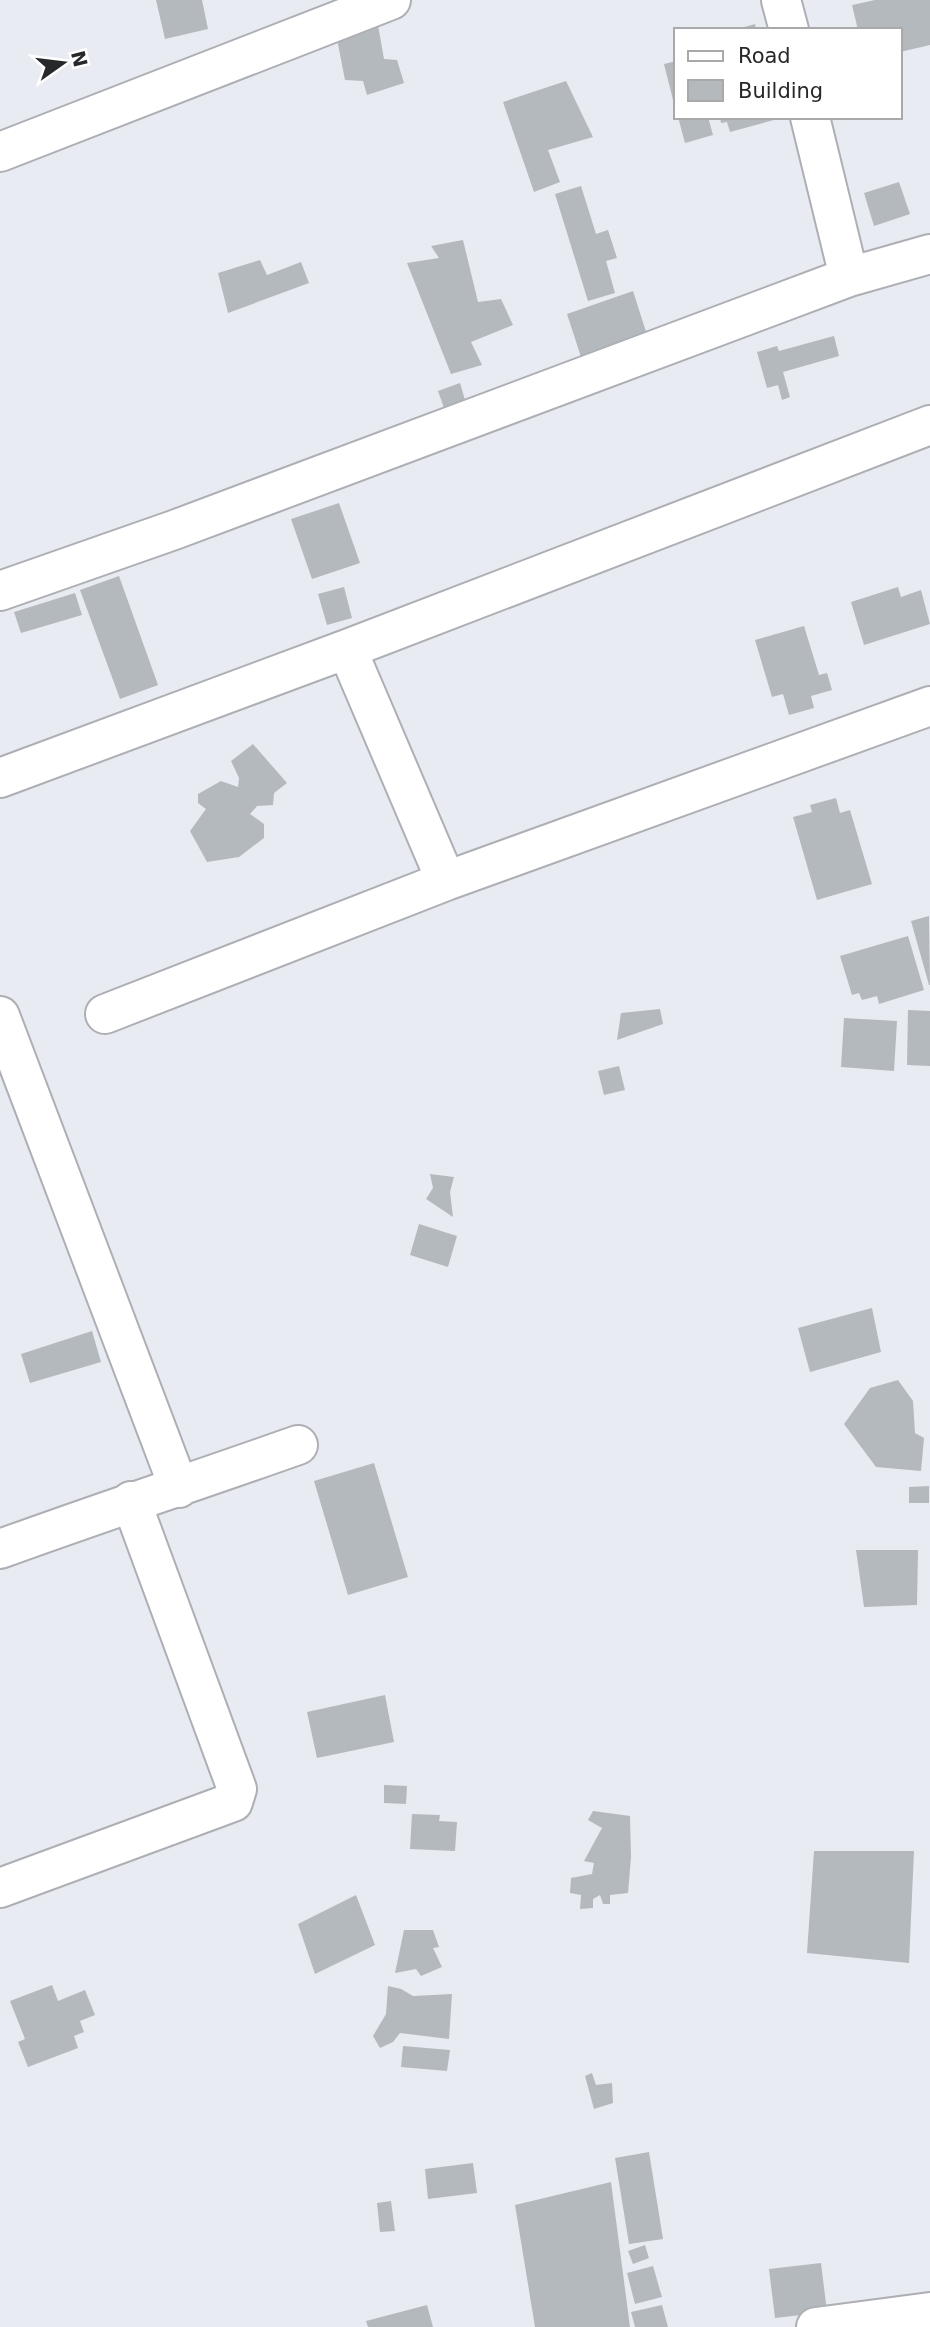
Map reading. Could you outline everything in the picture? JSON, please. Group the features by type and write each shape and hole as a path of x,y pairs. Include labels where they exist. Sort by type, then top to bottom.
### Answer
{"street":[{"path":"0,152 391,0"},
{"path":"781,0 788,28"},
{"path":"810,119 849,277"},
{"path":"0,591 187,526 849,277 930,254"},
{"path":"0,778 347,649 930,425"},
{"path":"347,649 446,881"},
{"path":"105,1014 446,881 930,706"},
{"path":"0,1016 178,1488"},
{"path":"0,1549 131,1501 178,1488 298,1445"},
{"path":"0,1888 233,1802 237,1789 131,1501"},
{"path":"816,2327 930,2312"}],"building":[{"path":"156,0 202,0 208,29 165,39"},
{"path":"875,0 930,0 930,45 902,52 902,28 858,28 852,5"},
{"path":"378,25 384,59 397,60 404,83 367,95 363,81 345,80 337,39"},
{"path":"674,62 674,104 664,64"},
{"path":"566,81 593,137 548,150 560,182 534,192 503,102"},
{"path":"679,119 709,119 713,135 685,143"},
{"path":"720,119 777,119 730,132 727,122 721,123"},
{"path":"899,182 910,214 874,226 864,193"},
{"path":"581,186 596,234 608,230 617,258 606,261 615,293 588,301 555,194"},
{"path":"463,240 478,302 501,299 513,325 471,342 482,365 451,374 407,263 439,258 431,246"},
{"path":"260,260 267,275 301,262 309,283 228,313 218,273"},
{"path":"633,291 648,338 582,360 567,314"},
{"path":"834,336 839,356 783,372 790,397 782,400 778,385 767,388 757,352 777,346 779,351"},
{"path":"460,383 465,400 444,408 438,391"},
{"path":"339,503 360,563 312,579 291,519"},
{"path":"119,576 158,685 120,699 80,590"},
{"path":"344,587 352,618 327,625 318,594"},
{"path":"898,587 901,597 921,590 930,624 864,645 851,602"},
{"path":"75,593 82,615 21,633 14,612"},
{"path":"804,626 819,675 827,673 832,690 811,696 814,708 789,715 783,694 772,697 755,640"},
{"path":"253,744 287,783 274,793 273,805 257,806 250,814 264,824 264,838 239,857 207,862 190,831 206,809 198,803 198,794 221,781 238,787 239,778 231,761"},
{"path":"836,798 840,813 850,810 872,884 817,900 793,817 812,812 810,805"},
{"path":"929,916 930,985 911,921"},
{"path":"908,936 924,990 879,1004 877,996 862,1000 859,993 852,995 840,956"},
{"path":"660,1009 663,1024 617,1040 621,1013"},
{"path":"908,1010 930,1011 930,1066 907,1065"},
{"path":"844,1018 897,1021 894,1071 841,1067"},
{"path":"619,1066 625,1090 604,1095 598,1071"},
{"path":"430,1174 454,1177 450,1192 453,1217 426,1199 433,1188"},
{"path":"419,1224 457,1236 448,1267 410,1255"},
{"path":"872,1308 881,1352 810,1372 798,1328"},
{"path":"92,1331 101,1362 30,1383 21,1354"},
{"path":"898,1380 913,1401 915,1433 924,1438 921,1471 876,1467 844,1424 870,1388"},
{"path":"374,1463 408,1577 348,1595 314,1481"},
{"path":"929,1486 929,1503 909,1503 909,1487"},
{"path":"856,1550 918,1550 917,1605 864,1607"},
{"path":"385,1695 394,1742 317,1758 307,1712"},
{"path":"384,1785 407,1786 406,1804 384,1803"},
{"path":"593,1811 630,1816 628,1893 610,1895 610,1904 603,1904 600,1895 593,1899 593,1908 580,1909 581,1895 570,1893 571,1878 592,1874 594,1863 584,1861 602,1828 588,1820"},
{"path":"412,1814 440,1815 439,1821 457,1822 455,1851 410,1849"},
{"path":"814,1851 914,1851 909,1963 807,1953"},
{"path":"356,1895 375,1945 315,1974 298,1924"},
{"path":"404,1930 433,1930 439,1947 433,1948 442,1967 421,1976 416,1969 395,1973"},
{"path":"52,1985 58,2001 85,1990 95,2015 80,2021 84,2032 74,2036 78,2048 28,2067 18,2042 25,2039 10,2001"},
{"path":"388,1986 413,1996 452,1994 449,2039 400,2033 393,2042 380,2048 373,2036 386,2014"},
{"path":"403,2046 450,2050 447,2071 401,2067"},
{"path":"592,2073 596,2085 612,2083 613,2103 594,2109 585,2076"},
{"path":"649,2152 663,2239 629,2244 615,2158"},
{"path":"473,2163 477,2193 428,2199 425,2169"},
{"path":"611,2182 630,2327 535,2327 515,2205"},
{"path":"391,2201 395,2231 380,2232 377,2203"},
{"path":"645,2245 649,2258 633,2264 628,2251"},
{"path":"821,2263 827,2312 775,2318 769,2269"},
{"path":"653,2266 662,2297 635,2304 627,2273"},
{"path":"427,2305 433,2327 368,2327 366,2321"},
{"path":"662,2305 668,2327 635,2327 631,2312"}]}
